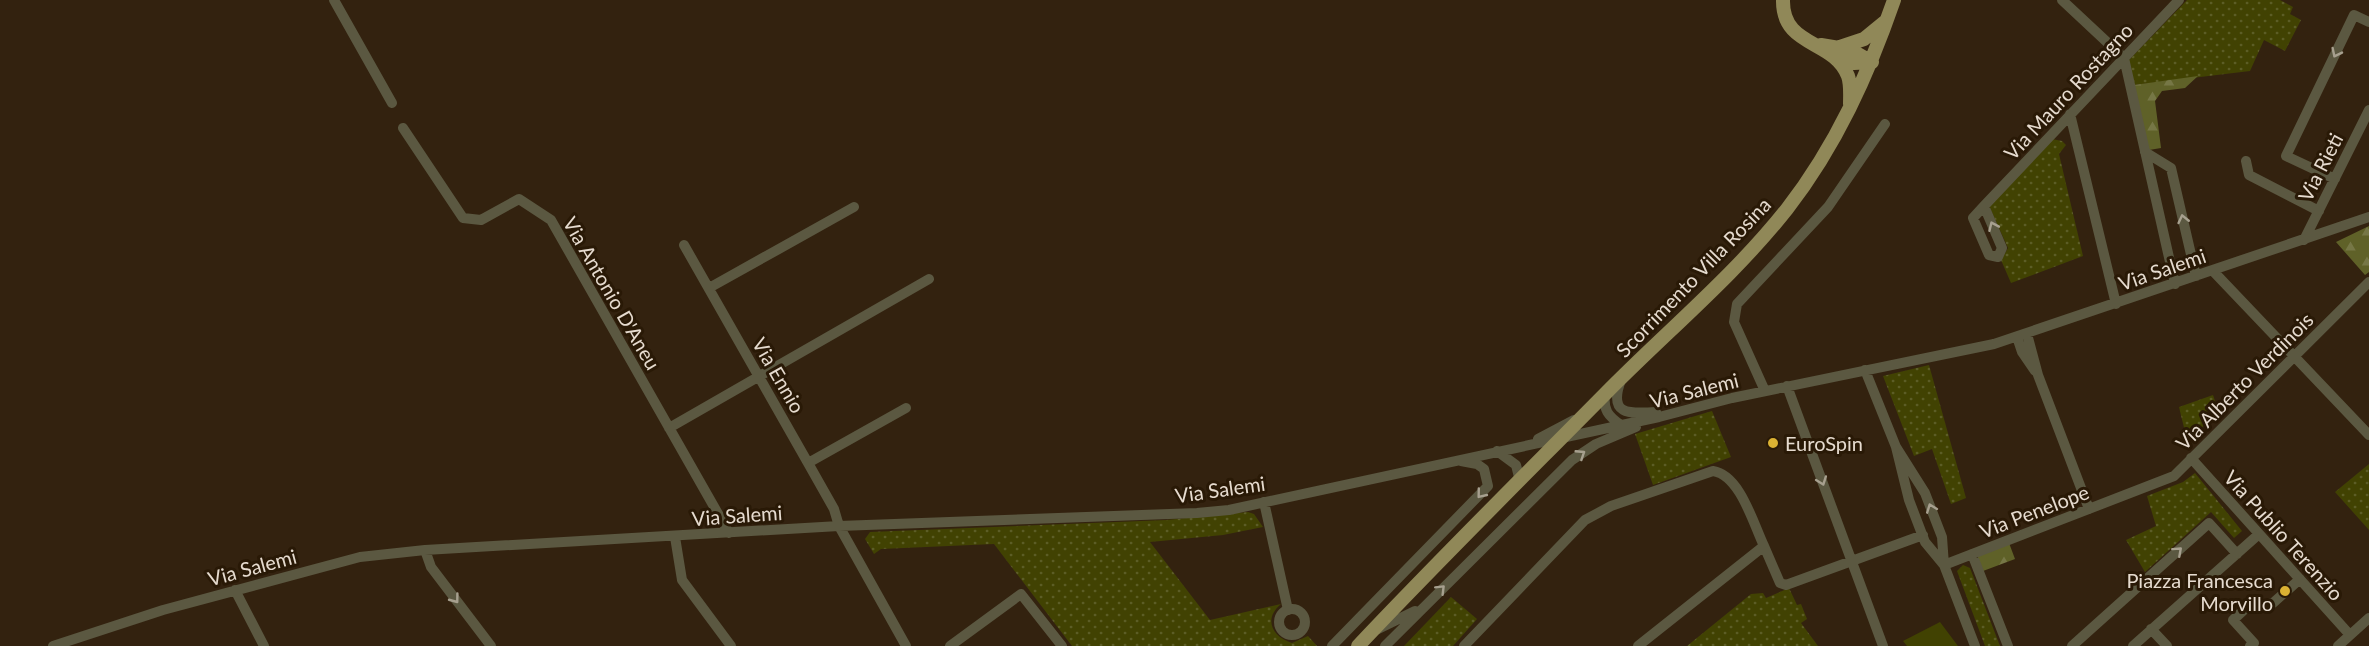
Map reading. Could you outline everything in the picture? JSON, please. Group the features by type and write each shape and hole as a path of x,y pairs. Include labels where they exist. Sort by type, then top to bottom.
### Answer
{"main road":[{"path":"1783,0 1788,25 1803,40 1836,52 1864,55 1872,62"},
{"name":"Scorrimento Villa Rosina","path":"1358,646 1621,378 1724,278 1780,217 1811,175 1850,109 1872,62 1894,0"},
{"path":"1836,52 1864,39 1887,20"},
{"path":"1836,52 1848,74 1850,109"}],"street":[{"path":"334,0 392,103"},
{"path":"2062,0 2124,58 2175,284"},
{"name":"Via Mauro Rostagno","path":"1984,206 2179,0"},
{"path":"2335,179 2286,156 2354,15 2369,22"},
{"name":"Via Rieti","path":"2304,240 2369,111"},
{"path":"2070,114 2116,304"},
{"path":"1765,391 1734,322 1737,304 1828,207 1885,124"},
{"name":"Via Antonio D'Aneu","path":"403,128 463,218 481,220 519,200 551,220 729,533"},
{"path":"2145,152 2171,168 2196,276"},
{"path":"2246,161 2249,175 2319,211"},
{"path":"709,288 854,207"},
{"name":"Via Salemi","path":"53,646 163,610 360,557 425,550 838,526 1197,513 1264,502 2022,336 2369,217"},
{"name":"Via Ennio","path":"684,245 834,509 838,526 906,646"},
{"path":"2213,270 2369,435"},
{"path":"669,428 929,279"},
{"name":"Via Alberto Verdinois","path":"2136,491 2174,476 2369,282"},
{"path":"2022,336 2089,509"},
{"path":"1865,370 1896,447 1909,500 1923,535 1944,565 1975,646"},
{"path":"1621,378 1615,398 1617,405 1623,411 1636,413 1681,411"},
{"path":"1787,386 1883,646"},
{"path":"1520,446 1556,430 1601,399 1608,415 1621,425"},
{"path":"808,463 906,408"},
{"path":"1385,646 1572,460 1596,444 1659,417"},
{"path":"1896,447 1925,493 1942,537 1944,565"},
{"path":"1497,451 1516,465 1520,481"},
{"name":"Via Publio Terenzio","path":"2191,458 2350,635"},
{"path":"1332,646 1488,486 1484,469 1477,464 1455,460"},
{"path":"1464,646 1585,520 1611,506 1713,471 1729,476 1735,484 1780,583 1786,585 1923,535"},
{"name":"Via Penelope","path":"1944,565 2136,491"},
{"path":"1264,502 1287,610"},
{"path":"2072,646 2209,523 2236,554"},
{"path":"2133,646 2259,534"},
{"path":"675,537 682,580 731,646"},
{"path":"1638,646 1764,546"},
{"path":"425,550 431,567 491,646"},
{"path":"1972,554 2008,646"},
{"path":"2250,646 2254,642 2233,620 2246,608 2273,603 2300,579"},
{"path":"235,590 264,646"},
{"path":"950,646 1021,594 1062,646"},
{"path":"1372,631 1421,608"},
{"path":"2338,646 2369,618"},
{"path":"2151,629 2167,646"}],"shaded area":[{"path":"2187,0 2280,0 2293,7 2290,14 2301,20 2285,51 2264,40 2250,71 2134,85 2128,61"},
{"path":"2052,139 2062,141 2066,145 2059,154 2083,256 2011,283 2001,260 2008,248 1989,206"},
{"path":"1929,365 1966,498 1951,504 1932,449 1914,456 1883,376"},
{"path":"2213,395 2219,413 2187,440 2179,407"},
{"path":"1712,411 1731,457 1653,485 1635,434"},
{"path":"2369,464 2369,530 2335,492"},
{"path":"2195,473 2242,531 2234,538 2211,512 2145,572 2126,540 2156,526 2147,496 2183,482"},
{"path":"1248,512 1254,514 1263,527 1223,535 1150,542 1210,620 1281,604 1272,616 1272,627 1275,632 1292,643 1308,636 1317,646 1072,646 994,544 881,549 874,554 865,539 870,532 1166,520"},
{"path":"1963,565 1970,568 2000,646 1985,646 1957,571"},
{"path":"1789,588 1797,605 1801,604 1807,619 1801,623 1818,646 1687,646 1751,594 1763,593 1766,598"},
{"path":"1451,597 1477,619 1453,646 1404,646"},
{"path":"1940,622 1958,646 1907,646 1903,641"}],"green space":[{"path":"2198,76 2185,88 2162,91 2155,101 2161,148 2149,150 2134,85"},
{"path":"2369,226 2369,272 2365,275 2336,242"},
{"path":"2009,543 2015,559 1983,571 1977,555"}],"place":[{"name":"EuroSpin","path":"1773,443"},
{"name":"Piazza Francesca Morvillo","path":"2285,591"}]}
